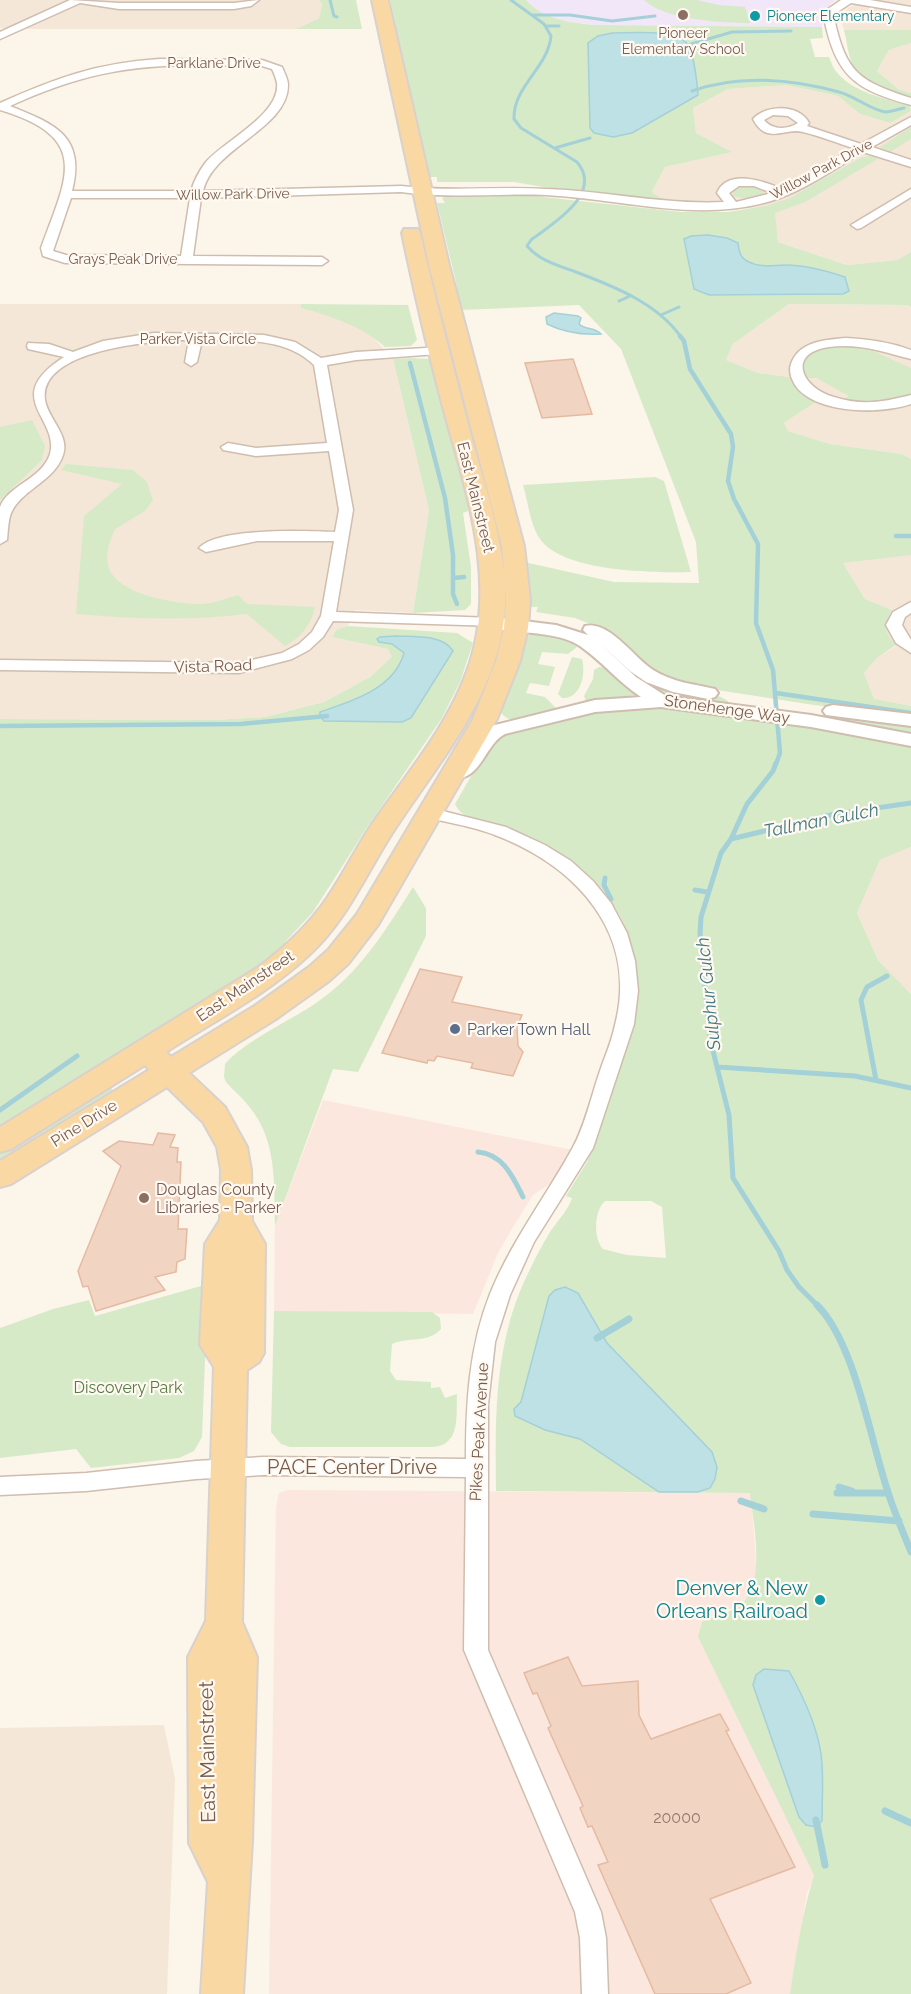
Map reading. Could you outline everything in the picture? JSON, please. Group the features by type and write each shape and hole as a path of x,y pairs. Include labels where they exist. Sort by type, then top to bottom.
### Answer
{"main road":[{"name":"East Mainstreet","path":"222,1994 228,1881 209,1843 206,1657 224,1622 231,1364 247,1353 249,1244 236,1221 236,1170 234,1153 227,1136 214,1115 146,1050 267,975 294,954 320,928 338,903 377,837 458,718 477,677 492,623 494,584 487,532 438,350 380,0"},
{"name":"East Mainstreet","path":"168,1071 266,1012 338,957 368,919 454,773 496,694 508,661 517,622 518,582 513,546 452,317 410,185"},
{"name":"Pine Drive","path":"0,1141 146,1050"},
{"name":"Pine Drive","path":"0,1176 168,1071"}],"street":[{"path":"0,36 79,0 119,6 252,4"},
{"path":"848,0 831,11 829,18 844,68 867,87 911,102"},
{"path":"853,0 911,10"},
{"name":"Parklane Drive","path":"1,107 62,80 115,67 168,63 262,63 277,67 281,79 281,97 278,104 261,123 212,161 200,180 186,260"},
{"name":"Grays Peak Drive","path":"1,107 49,126 64,140 73,156 65,194 47,248 47,253 52,256 65,259 322,261"},
{"name":"Willow Park Drive","path":"65,194 198,195 410,185 547,192 688,207 733,206 761,201 782,193 911,120"},
{"path":"800,128 911,164"},
{"path":"733,206 723,193 725,188 732,184 753,183 782,193"},
{"path":"857,225 911,192"},
{"path":"191,362 196,338"},
{"name":"Parker Vista Circle","path":"0,540 4,514 8,507 56,459 58,443 40,409 39,390 50,372 73,356 125,340 249,338 275,340 303,350 318,362"},
{"path":"911,355 894,347 873,342 836,343 806,353 797,363 796,371 798,379 805,387 835,402 875,407 911,399"},
{"path":"33,346 49,348 73,356"},
{"path":"318,362 356,356 438,350"},
{"name":"Vista Road","path":"0,665 245,667 272,661 300,649 322,630 328,616 343,537 346,502 318,362"},
{"path":"228,447 256,452 335,447"},
{"path":"206,548 225,540 263,536 343,537"},
{"path":"911,606 898,615 894,625 901,640 911,648"},
{"name":"Stonehenge Way","path":"328,616 492,623 559,620 585,627 611,642 646,674 664,683 741,704 811,715 911,740"},
{"name":"Stonehenge Way","path":"517,622 586,641 629,681 661,701 741,704"},
{"path":"454,773 471,764 490,734 498,729 595,706 661,701"},
{"name":"Stonehenge Way","path":"811,715 911,720"},
{"name":"Pikes Peak Avenue","path":"431,813 508,834 530,843 571,869 593,890 613,919 622,940 628,987 625,1024 583,1148 525,1240 494,1313 485,1342 479,1382 476,1468 476,1650 588,1912 595,1994"},
{"name":"PACE Center Drive","path":"0,1486 86,1482 228,1468 338,1466 476,1468"}],"shaded area":[{"path":"0,0 319,0 322,4 319,18 296,29 30,29 0,28"},
{"name":"Pioneer Elementary School","path":"526,0 836,0 821,13 822,27 594,25 549,17 538,12"},
{"path":"869,0 911,0 911,30 844,30 841,21 844,12 849,7"},
{"path":"911,43 911,93 898,89 877,71 889,50"},
{"path":"786,85 838,96 860,114 890,123 911,111 911,252 897,260 847,265 778,242 774,213 714,202 662,199 652,192 665,167 731,152 696,133 693,108 728,89"},
{"path":"0,304 301,304 301,308 344,320 371,335 393,359 429,510 413,613 355,610 348,626 337,629 332,637 388,649 393,657 370,677 324,702 265,717 214,720 0,719"},
{"path":"789,304 907,305 911,307 911,459 902,454 830,444 788,431 784,423 816,401 799,390 789,377 758,373 726,360 733,344"},
{"path":"911,555 911,706 874,700 864,673 877,658 896,646 890,640 886,628 887,618 892,610 865,599 843,563"},
{"path":"911,847 911,994 878,960 857,913 880,860"},
{"path":"323,1100 573,1150 553,1182 533,1195 513,1227 498,1253 473,1314 274,1311 275,1226"},
{"path":"288,1490 751,1493 757,1576 749,1595 740,1605 725,1611 698,1637 815,1875 807,1893 790,1994 269,1994 276,1507 279,1493"},
{"path":"164,1725 175,1779 167,1994 0,1994 0,1728"}],"green space":[{"path":"319,0 356,0 362,29 296,29 319,18 322,4"},
{"path":"390,0 526,0 549,16 594,25 822,27 823,38 810,39 815,57 829,57 835,70 850,84 870,94 910,106 911,111 890,123 860,114 838,96 786,85 728,89 693,108 696,133 732,152 665,167 652,192 662,199 714,202 682,203 514,182 437,182 437,177 429,177 424,161 392,28 396,26"},
{"path":"644,0 697,0 745,7 750,23 710,21 679,16 653,7"},
{"path":"844,30 911,30 911,43 889,50 877,71 898,89 911,93 911,97 871,83 858,73 851,62"},
{"path":"911,127 911,139 890,152 880,147"},
{"path":"871,156 878,159 805,202 775,213 778,242 847,265 897,260 911,252 911,307 907,305 789,304 733,344 726,360 758,373 789,377 799,390 817,401 784,423 788,431 830,444 902,454 911,459 911,555 843,563 865,599 892,610 886,629 896,645 877,658 864,673 874,699 911,706 911,716 814,705 679,684 644,665 616,637 598,627 575,618 536,612 538,607 528,607 524,562 614,582 699,583 696,542 621,349 579,305 459,310 456,282 437,203 445,203 442,198 449,195 534,196 681,212 728,212 766,206 790,198 862,157"},
{"path":"746,186 760,189 765,193 746,199 733,196 733,190"},
{"path":"301,304 408,305 417,340 411,346 385,347 356,327 301,308"},
{"path":"842,344 882,347 873,351 911,368 911,396 870,405 841,400 849,396 816,378 803,378 803,361 821,349"},
{"path":"393,359 431,359 467,493 468,511 463,513 471,567 471,604 465,610 413,613 429,510"},
{"path":"32,420 45,446 42,460 0,500 0,427"},
{"path":"66,464 133,470 147,482 153,500 145,511 115,529 109,547 108,565 113,575 122,584 148,596 190,604 206,604 238,595 247,604 315,607 308,625 296,639 285,646 247,614 205,618 162,618 76,614 84,516 122,484 61,470"},
{"path":"655,477 664,481 691,572 633,571 610,568 568,558 552,550 537,533 523,485"},
{"path":"348,626 457,633 473,643 460,682 442,718 368,826 313,912 285,942 289,946 280,954 0,1130 0,719 214,720 265,717 324,702 370,677 392,657 388,649 332,637 337,629"},
{"path":"533,633 547,633 575,642 577,647 568,654 542,652 538,664 555,667 549,686 530,683 526,693 545,697 556,708 553,712 525,720 511,719 500,711 525,637"},
{"path":"572,657 582,659 581,684 574,694 562,698 558,694"},
{"path":"621,664 721,697 728,701 728,704 670,699 644,686"},
{"path":"599,667 608,668 641,696 586,701 584,696 593,679 594,670"},
{"path":"663,706 731,714 911,745 911,847 880,860 857,913 878,960 911,994 911,1994 790,1994 803,1919 814,1875 698,1637 702,1622 727,1613 740,1605 748,1596 753,1583 756,1552 750,1493 496,1491 498,1385 514,1307 546,1238 568,1207 572,1198 566,1196 587,1162 633,1028 636,973 631,944 622,919 592,878 549,848 499,825 474,819 462,813 455,804 492,740 498,736 586,711","holes":["605,1201 651,1201 662,1207 666,1258 627,1255 603,1249 596,1232 601,1205"]},
{"path":"836,718 911,725 911,735 837,721"},
{"path":"413,887 426,908 426,936 358,1072 333,1069 275,1226 273,1167 267,1139 254,1113 226,1082 225,1064 244,1047 316,1003 346,978 359,965"},
{"path":"109,1086 114,1091 100,1103 0,1166 0,1151"},
{"name":"Discovery Park","path":"208,1284 202,1437 194,1451 179,1458 91,1468 76,1449 0,1458 0,1328 53,1309 89,1300 95,1316"},
{"path":"274,1311 432,1312 440,1318 441,1329 430,1337 392,1344 390,1371 396,1380 431,1382 431,1388 440,1387 445,1398 457,1394 453,1435 442,1445 433,1447 290,1447 281,1444 271,1432"}],"water":[{"path":"612,33 664,34 683,40 692,55 698,95 632,133 613,137 594,133 590,128 588,43 598,36"},
{"path":"708,235 727,238 738,243 742,257 753,264 801,266 845,277 849,291 843,294 709,295 694,289 684,239 691,236"},
{"path":"554,313 578,316 581,318 579,324 601,334 573,332 547,324 546,317"},
{"path":"396,636 435,639 453,651 411,718 402,722 324,721 320,712 370,692 391,676 404,653 392,644 379,642 377,639"},
{"path":"565,1287 578,1293 607,1343 712,1452 717,1467 715,1479 710,1488 698,1492 659,1492 580,1439 545,1430 515,1416 514,1409 521,1402 549,1296 555,1290"},
{"path":"764,1669 789,1671 813,1722 819,1743 822,1771 822,1821 816,1827 806,1825 799,1817 753,1685 756,1675"}],"building":[{"path":"573,359 592,414 542,418 525,363"},
{"name":"Parker Town Hall","path":"420,969 462,977 452,1002 522,1015 517,1027 518,1046 523,1052 513,1076 471,1068 473,1063 437,1056 434,1061 428,1060 427,1063 382,1053"},
{"name":"Douglas County Libraries - Parker","path":"158,1133 175,1135 170,1147 178,1148 177,1162 181,1162 178,1229 187,1229 185,1259 177,1262 176,1272 155,1277 165,1290 96,1311 88,1286 83,1287 78,1271 121,1166 103,1151 119,1141 153,1145"},
{"path":"568,1657 582,1686 638,1681 639,1715 651,1739 720,1714 729,1730 726,1731 795,1867 710,1899 751,1983 726,1994 655,1994 598,1865 608,1862 592,1826 588,1827 580,1808 583,1806 548,1728 551,1726 537,1693 533,1694 524,1673"}],"waterway":[{"path":"330,0 334,16 337,17"},
{"name":"Sulphur Gulch","path":"511,0 544,24 551,36 544,58 519,97 514,119 521,128 577,162 584,174 584,185 580,197 562,217 531,240 527,246 549,262 605,283 661,315"},
{"path":"532,15 570,15 612,21 655,16"},
{"path":"547,26 559,26"},
{"path":"681,47 732,32 791,31"},
{"path":"692,91 746,80 784,81 839,92 881,111 888,112 904,108"},
{"path":"555,148 590,138"},
{"path":"619,301 630,296"},
{"path":"661,315 679,307"},
{"name":"Sulphur Gulch","path":"661,315 681,337"},
{"name":"Sulphur Gulch","path":"680,336 684,341 690,369 731,434 733,447 728,481 734,499 758,544 756,623 773,670 780,753 776,764"},
{"path":"410,363 445,498 453,555 453,578"},
{"path":"896,536 911,536"},
{"path":"453,578 464,577"},
{"path":"453,578 453,594 457,604"},
{"path":"776,693 911,713"},
{"path":"0,726 241,724 327,716"},
{"name":"Sulphur Gulch","path":"731,839 747,804 773,771 776,763"},
{"name":"Tallman Gulch","path":"731,839 835,814 911,803"},
{"name":"Sulphur Gulch","path":"717,1067 710,1039 700,934 701,917 721,853 731,839"},
{"path":"605,878 604,885 611,899"},
{"path":"695,890 707,892"},
{"path":"876,1080 861,1000 867,987 887,976"},
{"path":"0,1110 77,1056"},
{"path":"717,1067 855,1076 911,1088"},
{"name":"Sulphur Gulch","path":"717,1067 729,1115 733,1178 779,1251 787,1270 799,1287 817,1305"},
{"path":"478,1152 501,1162 511,1174 523,1197"},
{"name":"Sulphur Gulch","path":"817,1305 842,1343 860,1393 888,1493"},
{"path":"597,1338 629,1319"},
{"path":"839,1487 852,1491"},
{"path":"837,1493 888,1493"},
{"name":"Sulphur Gulch","path":"888,1493 898,1521"},
{"path":"741,1501 764,1509"},
{"path":"813,1514 898,1521"},
{"name":"Sulphur Gulch","path":"898,1521 911,1552"},
{"path":"885,1811 911,1823"},
{"path":"816,1820 825,1865"}],"place":[{"name":"Pioneer Elementary School","path":"683,15"},
{"name":"Pioneer Elementary","path":"755,16"},
{"name":"Parker Town Hall","path":"455,1029"},
{"name":"Douglas County Libraries - Parker","path":"144,1198"},
{"name":"Denver & New Orleans Railroad","path":"820,1600"}]}
